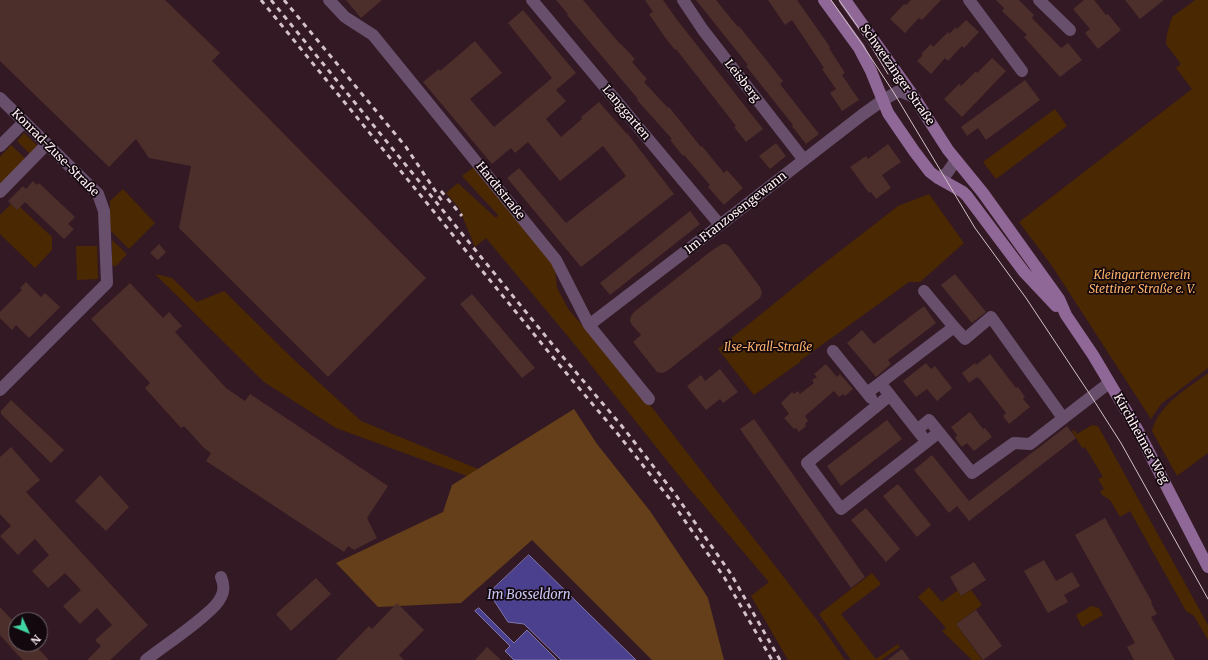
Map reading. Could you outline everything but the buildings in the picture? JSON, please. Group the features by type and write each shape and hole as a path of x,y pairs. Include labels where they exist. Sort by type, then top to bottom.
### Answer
{"street":[{"name":"Hardtstraße","path":"330,0 345,17 373,35 556,260 589,325 649,399"},
{"name":"Langgarten","path":"532,0 720,225"},
{"name":"Leisberg","path":"683,0 703,30 804,160"},
{"name":"Schwetzinger Straße","path":"824,0 859,48 871,71 888,113 930,172 938,178"},
{"name":"Schwetzinger Straße","path":"845,0 914,97 948,150"},
{"path":"969,0 1022,71"},
{"path":"1039,0 1070,30"},
{"name":"Im Franzosengewann","path":"589,325 883,100 899,91 914,97"},
{"name":"Konrad-Zuse-Straße","path":"0,98 98,194 104,211 107,283 0,390"},
{"path":"0,146 24,122"},
{"path":"0,192 47,144"},
{"name":"Kirchheimer Weg","path":"948,150 983,192 1059,299 1066,316"},
{"path":"938,178 947,173 956,160"},
{"name":"Kirchheimer Weg","path":"938,178 967,196 1024,272 1066,316 1093,355 1137,429 1208,567"},
{"path":"924,291 964,339 991,317 1063,418"},
{"path":"867,393 954,327"},
{"path":"833,351 876,406"},
{"path":"881,383 889,396 926,441"},
{"path":"917,430 929,420 938,433 972,473 1014,443 1030,444 1109,383"},
{"path":"889,396 807,463 841,509 938,433"},
{"path":"146,660 174,638 187,631 217,604 222,597 224,590 224,583 221,577"}],"green space":[{"name":"Kleingartenverein Stettiner Straße e. V.","path":"1195,0 1208,0 1208,368 1161,404 1151,419 1052,266 1019,222 1192,89 1176,68 1181,64 1166,44 1172,17"},
{"path":"1055,109 1067,126 996,179 983,162"},
{"path":"24,133 38,146 30,154 17,141"},
{"path":"11,145 26,159 0,185 0,157"},
{"path":"475,166 554,261 557,288 569,310 647,401 817,620 845,660 788,660 751,596 769,582 688,487 571,340 486,238 475,247 459,208 446,193 458,183 496,218 498,215 462,176"},
{"path":"123,189 155,223 129,249 110,230 110,201"},
{"name":"Ilse-Krall-Straße","path":"929,194 964,243 920,282 909,282 754,395 718,349 898,206"},
{"path":"11,204 17,210 20,207 52,237 52,250 35,268 0,234 0,215"},
{"path":"112,240 127,254 116,266 113,266 112,264"},
{"path":"76,246 97,246 98,279 77,280"},
{"path":"155,274 172,278 197,302 224,291 291,357 361,421 478,469 467,476 336,428 264,382"},
{"path":"1208,373 1208,453 1177,476 1152,431 1156,421 1167,405"},
{"path":"1092,425 1098,426 1208,625 1208,640 1194,616 1186,611 1130,511 1120,517 1110,500 1102,495 1100,491 1104,489 1098,479 1103,477 1085,447 1082,448 1072,431 1074,430 1077,434"},
{"path":"872,573 881,584 841,614 876,659 898,644 900,647 881,660 851,660 819,614"},
{"path":"929,587 942,602 958,590 961,596 971,590 982,605 956,624 982,660 972,660 942,631 946,628 918,597"},
{"path":"1091,606 1099,608 1103,615 1082,627 1076,615"}],"shaded area":[{"path":"574,409 597,444 650,511 708,598 724,660 652,660 532,540 461,603 378,607 336,563 443,512 452,485"}],"water":[{"name":"Im Bosseldorn","path":"529,555 636,660 561,660 524,624 508,622 489,593"},
{"path":"479,608 514,643 527,630 557,660 514,660 505,651 510,646 475,611"}],"tram line":[{"path":"831,0 894,93 975,228 1026,298 1121,443 1208,599"},
{"path":"839,0 868,41 888,74"}],"railway":[{"path":"261,0 669,498 724,577 772,660"},
{"path":"271,0 557,350 621,425 675,494 731,574 780,660"},
{"path":"284,0 406,147 442,201"},
{"path":"441,191 462,216"}]}
